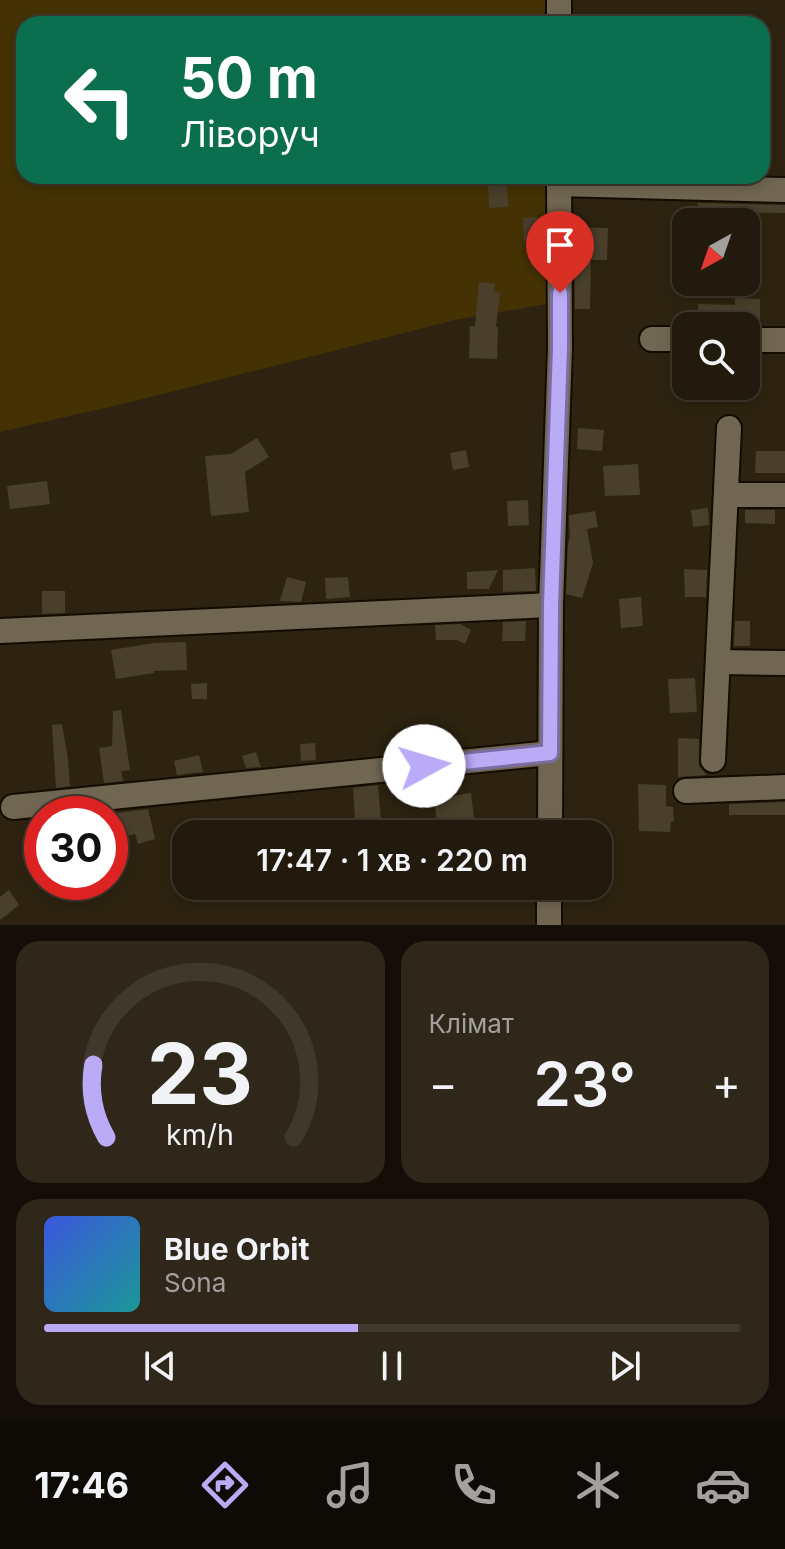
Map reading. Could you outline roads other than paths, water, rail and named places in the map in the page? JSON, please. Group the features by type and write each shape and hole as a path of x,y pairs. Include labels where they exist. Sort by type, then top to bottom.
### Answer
{"street":[{"path":"550,820 551,605 560,348 559,184"},
{"path":"649,184 785,190"},
{"path":"652,339 672,339"},
{"path":"760,340 785,340"},
{"path":"713,760 729,428"},
{"path":"726,495 785,495"},
{"path":"0,631 551,605"},
{"path":"718,662 785,663"},
{"path":"13,807 550,753"},
{"path":"686,791 785,787"},
{"path":"549,900 549,925"}]}
